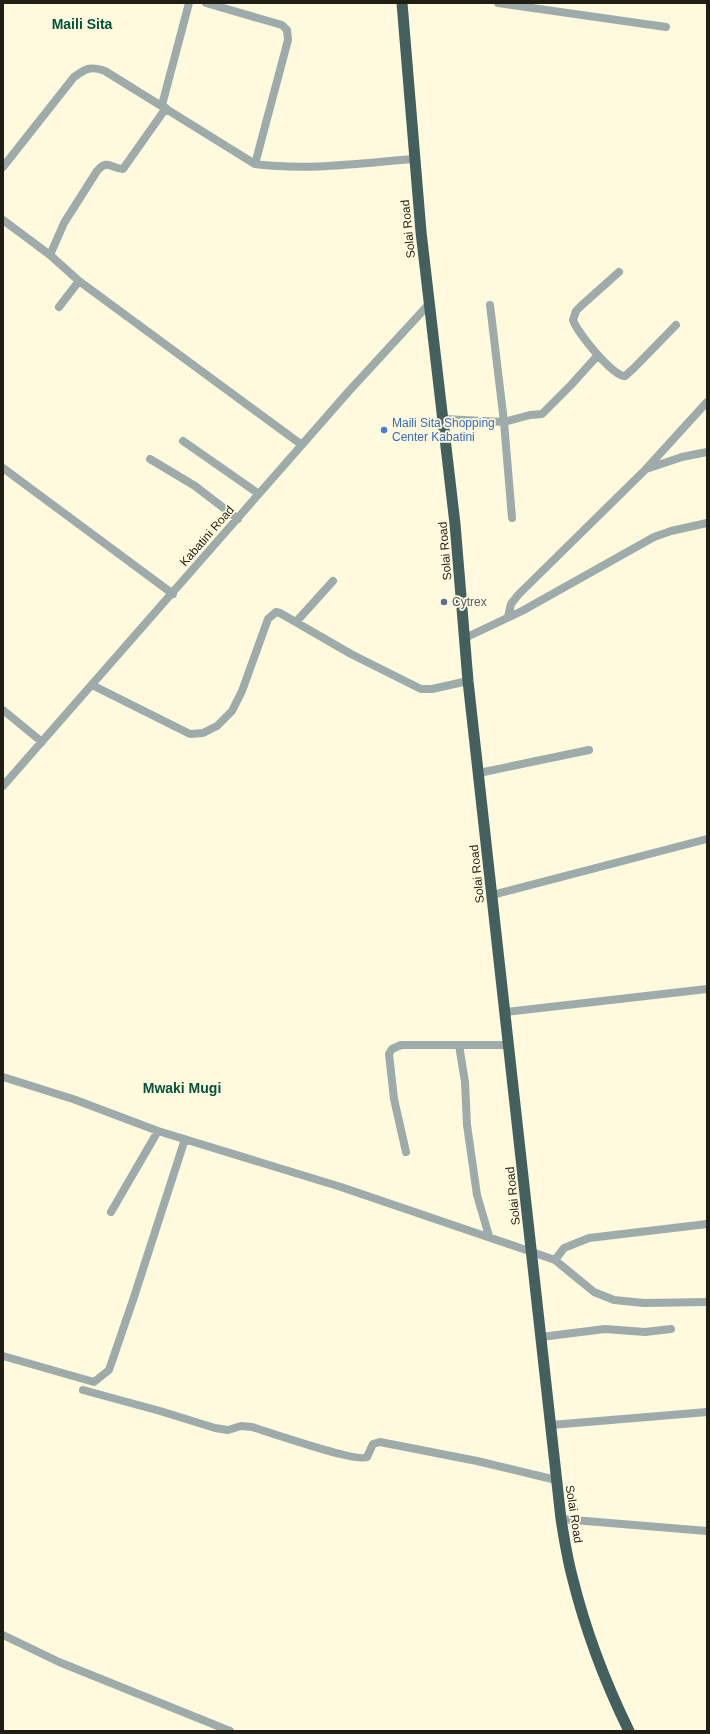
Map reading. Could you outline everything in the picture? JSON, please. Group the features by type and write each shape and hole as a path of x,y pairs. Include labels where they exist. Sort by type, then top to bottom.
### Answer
{"highway":[{"name":"Solai Road","path":"402,3 421,232 444,419 455,524 468,681 510,1045 561,1519 571,1575 584,1621 596,1655 629,1731"}],"street":[{"path":"50,255 64,223 97,171 105,164 123,169 164,107 188,3"},
{"path":"206,3 282,25 287,30 288,40 256,164"},
{"path":"498,3 666,27"},
{"path":"3,167 74,77 83,70 94,67 105,71 256,164 272,166 322,166 414,159"},
{"path":"3,220 50,255 79,281 302,445"},
{"path":"620,272 576,311 573,320 598,355 618,374 625,376 676,325"},
{"path":"59,307 79,281"},
{"name":"Kabatini Road","path":"3,786 173,594 349,391 430,303"},
{"path":"490,305 504,422 512,518"},
{"path":"444,419 504,422 530,415 542,414 571,386 598,355"},
{"path":"508,617 511,604 518,595 646,469 707,402"},
{"path":"183,441 260,494"},
{"path":"646,469 682,457 707,452"},
{"path":"150,459 195,486 238,519"},
{"path":"3,468 173,594"},
{"path":"465,638 522,611 654,537 671,531 707,523"},
{"path":"296,622 333,581"},
{"path":"92,685 190,734 203,734 217,726 232,711 242,691 268,619 276,612 351,654 421,689 432,689 468,681"},
{"path":"3,710 42,742"},
{"path":"479,773 589,750"},
{"path":"492,895 707,839"},
{"path":"506,1012 707,989"},
{"path":"406,1152 394,1099 389,1054 392,1049 401,1045 510,1045"},
{"path":"460,1045 465,1082 467,1125 477,1195 490,1236"},
{"path":"3,1077 73,1099 158,1131 341,1187 490,1236 555,1260 594,1292 614,1300 644,1303 707,1302"},
{"path":"111,1212 158,1131"},
{"path":"3,1356 94,1382 109,1370 185,1139"},
{"path":"555,1260 564,1248 589,1238 707,1224"},
{"path":"541,1337 605,1330 645,1332 671,1329"},
{"path":"83,1390 215,1428 228,1430 241,1426 252,1427 351,1457 365,1459 369,1455 373,1444 380,1442 477,1461 556,1480"},
{"path":"551,1425 707,1412"},
{"path":"561,1519 707,1531"},
{"path":"3,1635 59,1662 230,1731"}],"place":[{"name":"Maili Sita Shopping Center Kabatini","path":"384,430"},
{"name":"Cytrex","path":"444,602"}],"district":[{"name":"Maili Sita","path":"82,24"},
{"name":"Mwaki Mugi","path":"182,1088"}]}
